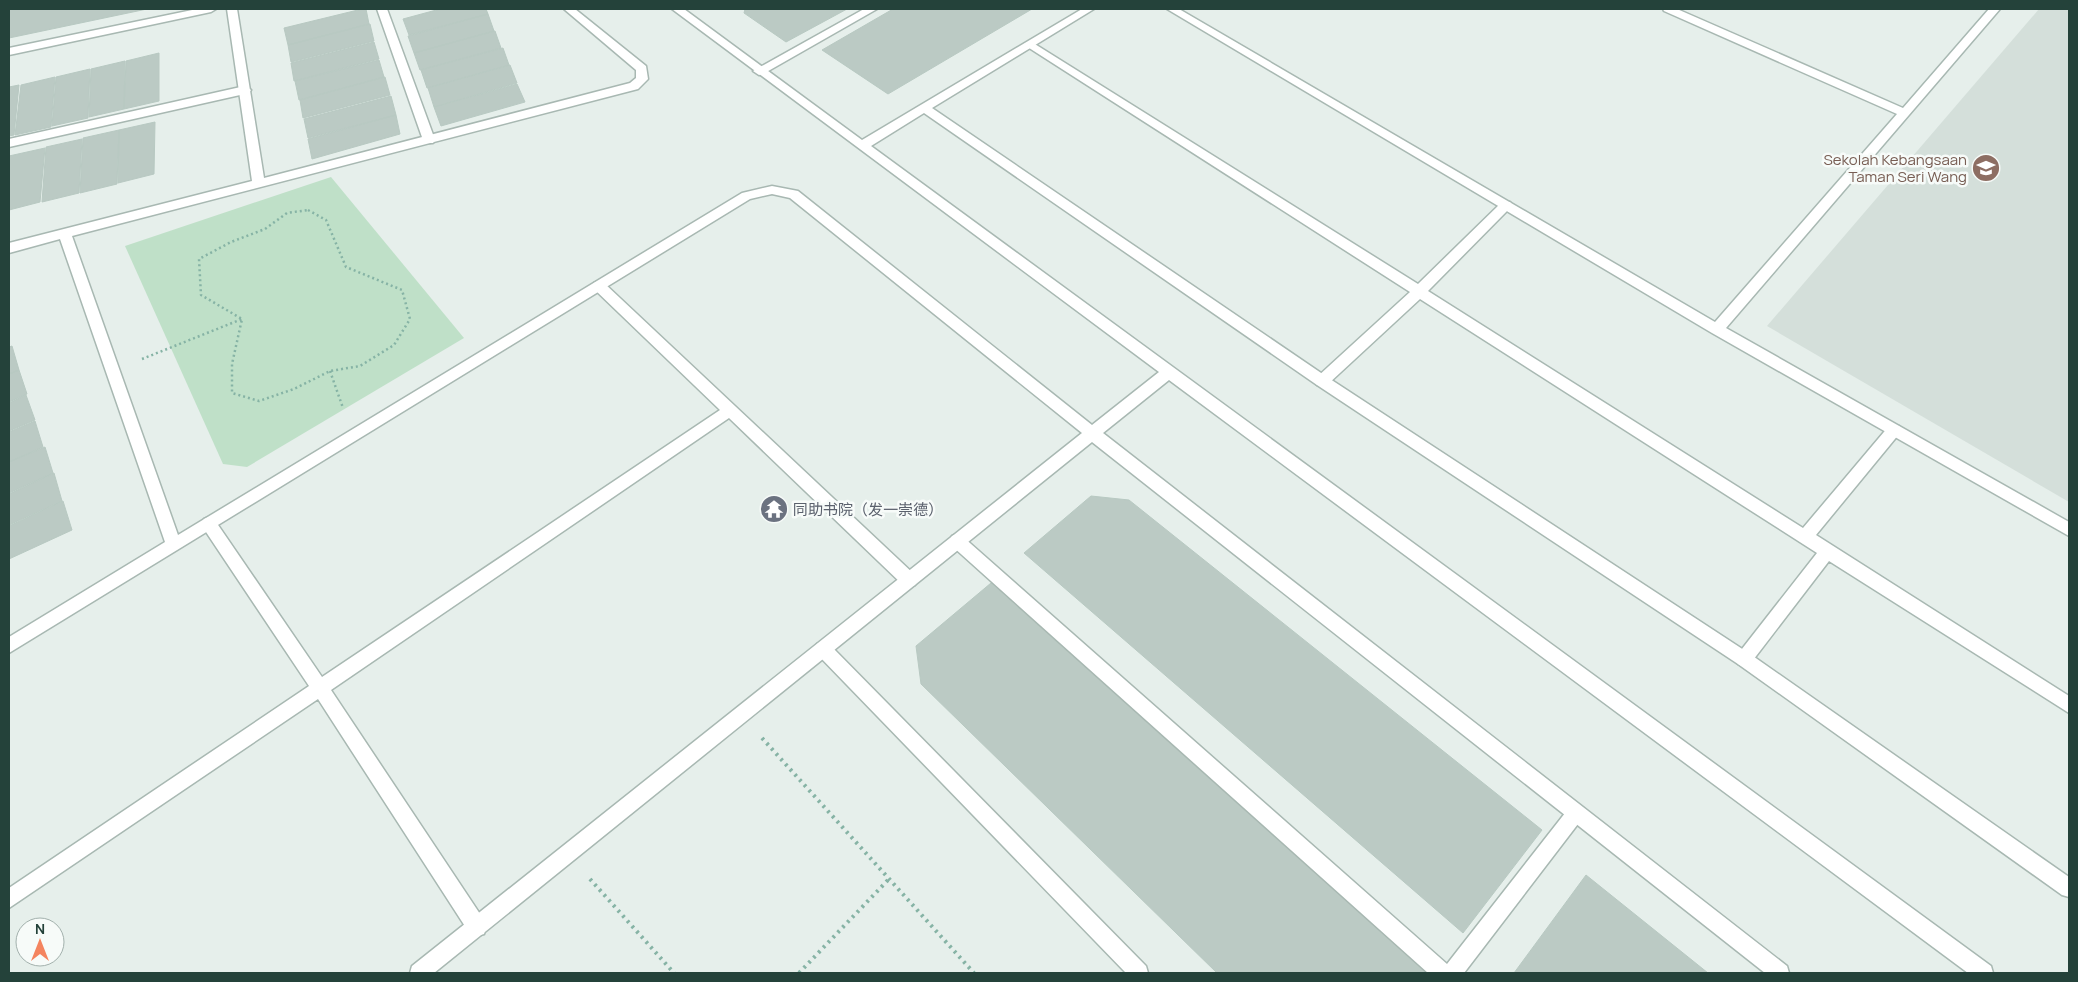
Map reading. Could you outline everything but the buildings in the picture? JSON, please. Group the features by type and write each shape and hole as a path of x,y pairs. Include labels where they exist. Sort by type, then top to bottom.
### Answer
{"street":[{"path":"9,52 211,9"},
{"path":"232,9 259,184"},
{"path":"382,9 429,140"},
{"path":"9,248 634,86 642,78 642,69 569,9"},
{"path":"759,71 872,9"},
{"path":"861,146 1089,9"},
{"path":"1172,9 1717,329 2069,530"},
{"path":"1668,9 1904,113"},
{"path":"1717,329 1994,9"},
{"path":"680,10 759,71 1170,371 1984,973"},
{"path":"1030,44 2069,705"},
{"path":"9,144 245,90"},
{"path":"924,108 1322,381 1744,659 2069,888"},
{"path":"9,646 746,196 772,190 794,194 1092,433 1780,973"},
{"path":"1322,381 1419,292 1506,205"},
{"path":"65,234 174,545"},
{"path":"599,286 909,580"},
{"path":"419,973 1170,371"},
{"path":"9,899 729,411"},
{"path":"1805,537 1894,430"},
{"path":"208,524 320,688 477,927"},
{"path":"958,541 1442,973"},
{"path":"1744,659 1828,552"},
{"path":"823,649 1139,973"},
{"path":"1452,973 1576,814"}],"path":[{"path":"308,210 326,220 346,266 402,290 410,319 394,345 360,366 330,371 294,389 259,401 232,393 232,364 242,319 201,295 199,259 231,242 265,229 287,213 308,210"},
{"path":"113,371 242,319"},
{"path":"330,371 343,410 356,434"},
{"path":"741,715 974,973"},
{"path":"568,854 674,973"},
{"path":"799,973 889,879"}],"shaded area":[{"name":"Sekolah Kebangsaan Taman Seri Wang","path":"2039,9 2069,9 2069,502 1767,326"}],"green space":[{"path":"331,177 464,338 247,467 223,464 125,246"}],"place":[{"name":"Sekolah Kebangsaan Taman Seri Wang","path":"1986,168"},
{"name":"同助书院（发一崇德）","path":"774,509"}]}
